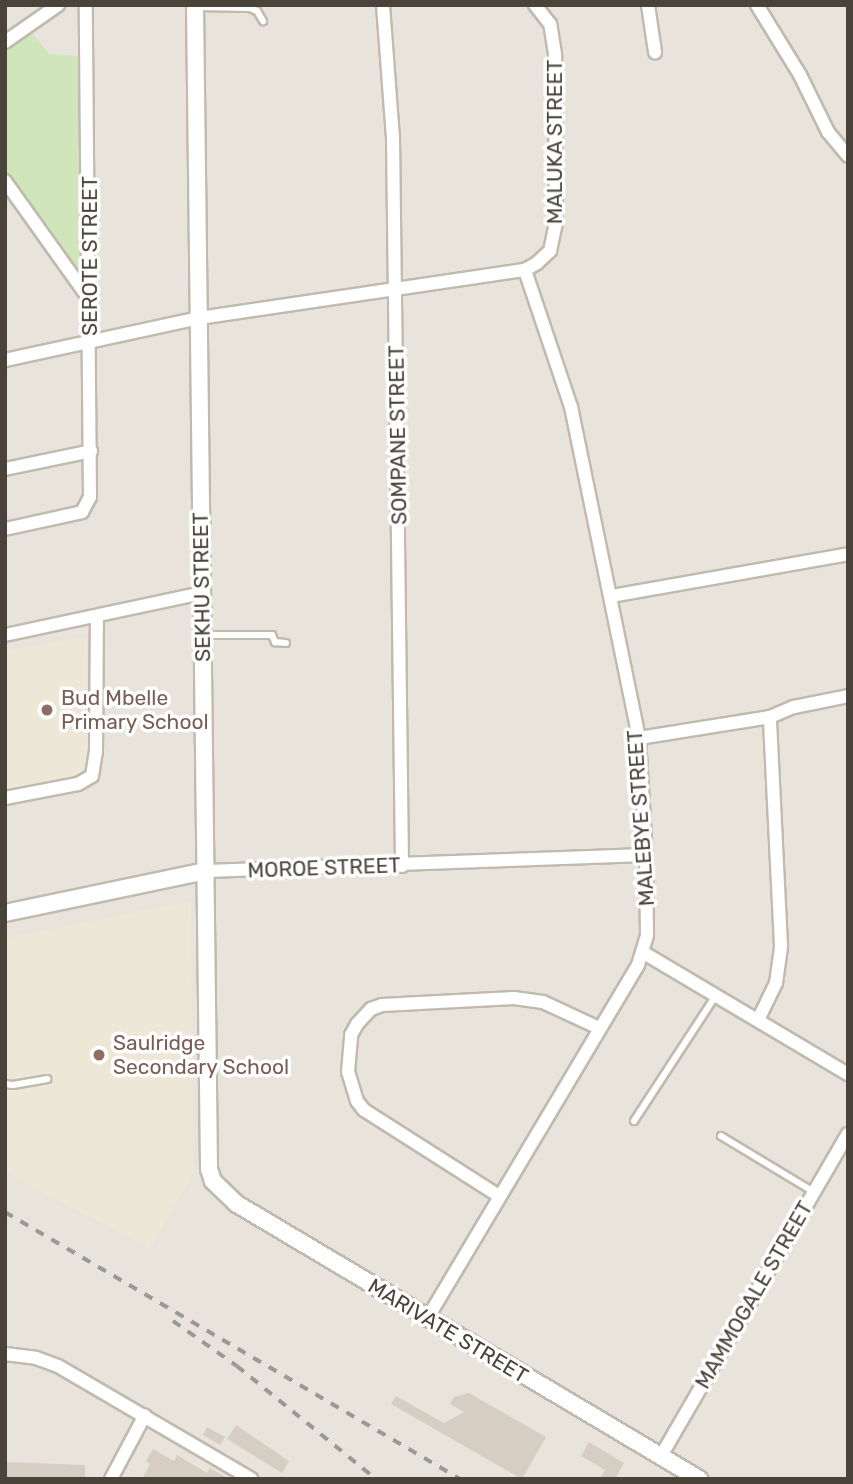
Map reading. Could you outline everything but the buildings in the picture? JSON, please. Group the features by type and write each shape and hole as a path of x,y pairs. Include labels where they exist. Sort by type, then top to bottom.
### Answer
{"street":[{"path":"5,42 58,5"},
{"name":"SEROTE STREET","path":"5,529 72,514 88,507 91,451 86,5"},
{"name":"SOMPANE STREET","path":"383,5 393,138 402,866"},
{"name":"MALUKA STREET","path":"525,270 550,251 556,222 554,44 550,24 535,5"},
{"path":"648,5 655,52"},
{"path":"757,5 800,75 828,132 848,156"},
{"name":"SEKHU STREET","path":"195,6 209,1169"},
{"path":"5,181 90,300"},
{"path":"5,360 199,318 525,270"},
{"name":"MALEBYE STREET","path":"427,1319 644,953 647,935 646,855 639,738 571,407 525,270"},
{"path":"5,469 91,451"},
{"path":"611,596 848,554"},
{"path":"5,635 202,593"},
{"path":"5,798 78,784 92,776 96,752 97,616"},
{"path":"639,738 769,717 794,706 848,696"},
{"path":"758,1020 776,983 781,946 769,717"},
{"name":"MOROE STREET","path":"5,913 206,871 402,866 646,855"},
{"path":"644,953 848,1074"},
{"path":"499,1196 364,1110 357,1101 348,1072 351,1035 356,1024 371,1009 382,1005 514,998 543,1002 598,1028"},
{"name":"MAMMOGALE STREET","path":"661,1456 846,1140"},
{"name":"MARIVATE STREET","path":"209,1169 213,1181 237,1203 427,1319 699,1479"},
{"path":"5,1354 36,1357 58,1366 251,1479"},
{"path":"111,1479 145,1415"}],"lane":[{"path":"195,6 250,8 257,11 263,21"},
{"path":"203,635 272,635 275,642 286,643"},
{"path":"634,1121 716,995"},
{"path":"5,1084 47,1079"},
{"path":"720,1136 814,1192"}],"shaded area":[{"path":"5,5 848,5 848,1479 5,1479"},
{"name":"Bud Mbelle Primary School","path":"87,637 88,769 82,778 5,795 5,651"},
{"name":"Saulridge Secondary School","path":"191,901 193,1173 150,1249 5,1172 5,938"}],"green space":[{"path":"30,30 49,54 79,56 81,282 5,173 5,48"}],"railway":[{"path":"5,1212 460,1479"},
{"path":"173,1321 237,1366 376,1479"}],"place":[{"name":"Bud Mbelle Primary School","path":"47,710"},
{"name":"Saulridge Secondary School","path":"99,1055"}]}
